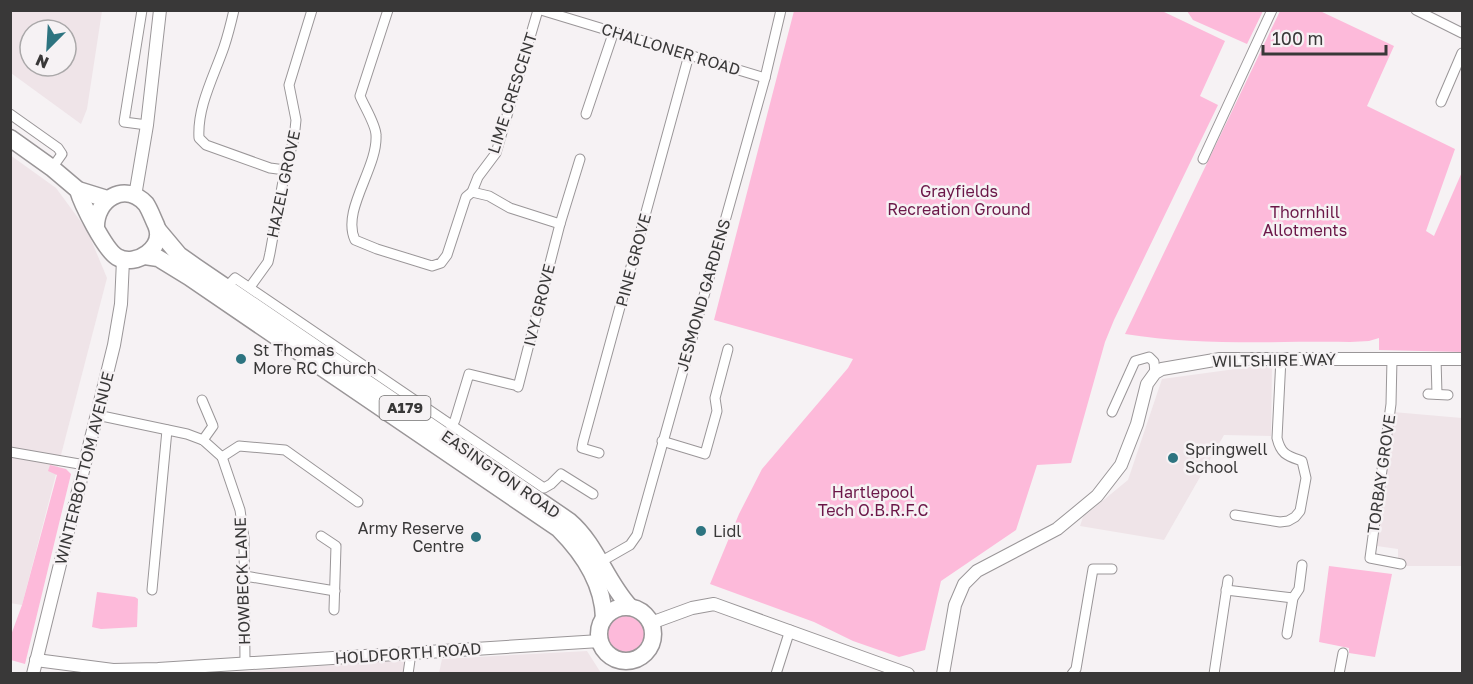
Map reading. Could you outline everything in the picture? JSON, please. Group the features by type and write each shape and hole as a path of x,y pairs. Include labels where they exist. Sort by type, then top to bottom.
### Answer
{"highway":[{"path":"10,138 78,189 107,199"},
{"path":"78,189 81,200 108,250 123,260"},
{"path":"96,228 99,209 107,199 121,194 135,196"},
{"name":"A179","path":"135,196 146,205 158,230"},
{"path":"145,256 156,242 158,230"},
{"name":"EASINGTON ROAD","path":"158,230 179,255 222,292"},
{"name":"A179","path":"123,260 136,260 145,256"},
{"name":"EASINGTON ROAD","path":"145,256 158,258 222,292 460,454 532,496 578,529 602,561 618,594 630,607 646,615 651,623"},
{"name":"EASINGTON ROAD","path":"532,496 574,545 586,562 603,596 604,618 599,633 600,641"},
{"path":"604,618 611,611 620,607 630,607"},
{"path":"638,674 642,656 651,645 653,638 651,623"},
{"path":"600,641 618,666 624,661 642,656"}],"street":[{"path":"142,10 124,122 147,125"},
{"path":"135,196 147,125 160,10"},
{"path":"234,10 225,44 202,107 198,124 199,138 206,145 270,168 285,170"},
{"name":"HAZEL GROVE","path":"250,287 267,262 270,253 285,170 294,140 296,120 289,85 312,10"},
{"name":"LIME CRESCENT","path":"388,10 360,96 377,134 373,158 351,222 351,232 355,240 432,266 441,262 447,255 466,197 472,192 478,177 496,153 540,10"},
{"name":"CHALLONER ROAD","path":"540,10 765,78"},
{"name":"JESMOND GARDENS","path":"602,561 630,545 637,535 765,78 781,10"},
{"path":"1203,159 1272,10"},
{"path":"1416,10 1462,33"},
{"path":"586,114 614,31"},
{"path":"1441,102 1462,53"},
{"name":"PINE GROVE","path":"599,453 582,448 582,442 689,55"},
{"path":"10,114 58,148 62,154 52,168"},
{"name":"IVY GROVE","path":"451,427 455,420 465,373 516,386 580,159"},
{"path":"472,192 489,196 510,208 560,224"},
{"name":"WINTERBOTTOM AVENUE","path":"33,674 114,345 121,304 123,260"},
{"path":"222,292 235,278 250,287"},
{"name":"EASINGTON ROAD","path":"250,287 451,427 532,496 551,484 561,474 593,494"},
{"path":"662,441 705,454 717,411 715,398 728,349"},
{"path":"943,674 955,605 964,584 977,571 1058,529 1097,496 1121,465 1137,424 1147,384 1155,373 1154,362 1149,357 1135,361 1112,412"},
{"path":"1235,515 1280,522 1288,521 1300,512 1306,478 1302,461 1287,456 1280,448 1277,438 1281,358"},
{"name":"WILTSHIRE WAY","path":"1155,373 1162,369 1220,359 1462,359"},
{"name":"TORBAY GROVE","path":"1392,359 1390,404 1370,558 1401,564"},
{"path":"1436,359 1432,394 1448,394"},
{"path":"202,400 213,426 203,440"},
{"name":"HOWBECK LANE","path":"97,415 187,434 203,440 222,457 240,510 244,538 245,663"},
{"path":"152,590 167,430"},
{"path":"222,457 239,446 285,450 358,502"},
{"path":"10,452 85,465"},
{"path":"321,536 336,546 334,610"},
{"path":"1287,634 1293,598 1299,589 1302,565"},
{"path":"1072,674 1076,669 1093,569 1112,569"},
{"path":"245,576 335,591"},
{"path":"1214,674 1227,585 1293,598"},
{"path":"651,623 692,608 714,604 908,674"},
{"path":"776,674 790,630"},
{"name":"HOLDFORTH ROAD","path":"36,660 113,672 600,641"},
{"path":"408,674 411,653"},
{"path":"1339,674 1342,653"}],"shaded area":[{"path":"11,10 102,11 87,109 81,124 11,73"},
{"path":"10,155 56,188 87,230 107,278 22,605 10,603"},
{"name":"Springwell School","path":"1272,364 1271,436 1224,435 1164,540 1080,526 1083,517 1128,480 1162,379"},
{"path":"1393,412 1462,418 1462,566 1398,566 1398,549 1377,546"},
{"path":"587,651 601,673 439,673 442,659"},
{"path":"406,660 404,673 221,673"}],"green space":[{"name":"Grayfields Recreation Ground","path":"794,11 1162,11 1225,41 1200,96 1218,105 1114,320 1105,342 1071,463 1037,465 1016,530 941,581 925,650 899,657 853,641 814,622 710,584 739,514 762,469 848,368 853,359 714,320"},
{"path":"1187,11 1263,11 1247,44 1193,20"},
{"name":"Thornhill Allotments","path":"1280,11 1320,11 1394,46 1367,106 1455,149 1426,231 1434,236 1462,172 1462,352 1379,350 1379,338 1350,342 1237,342 1180,340 1125,334"},
{"path":"50,465 66,469 71,474 25,664 11,660 11,635 22,605 57,475 48,471"},
{"path":"1329,566 1392,574 1375,657 1349,653 1349,648 1319,642"},
{"path":"97,592 138,599 137,627 101,629 92,627"},
{"path":"625,614 639,620 645,634 639,648 625,654 611,648 605,634 611,620"}],"place":[{"name":"St Thomas More RC Church","path":"241,359"},
{"name":"Springwell School","path":"1173,458"},
{"name":"Lidl","path":"701,531"},
{"name":"Army Reserve Centre","path":"476,537"}],"park label":[{"name":"Hartlepool Tech O.B.R.F.C","path":"873,501"}]}
